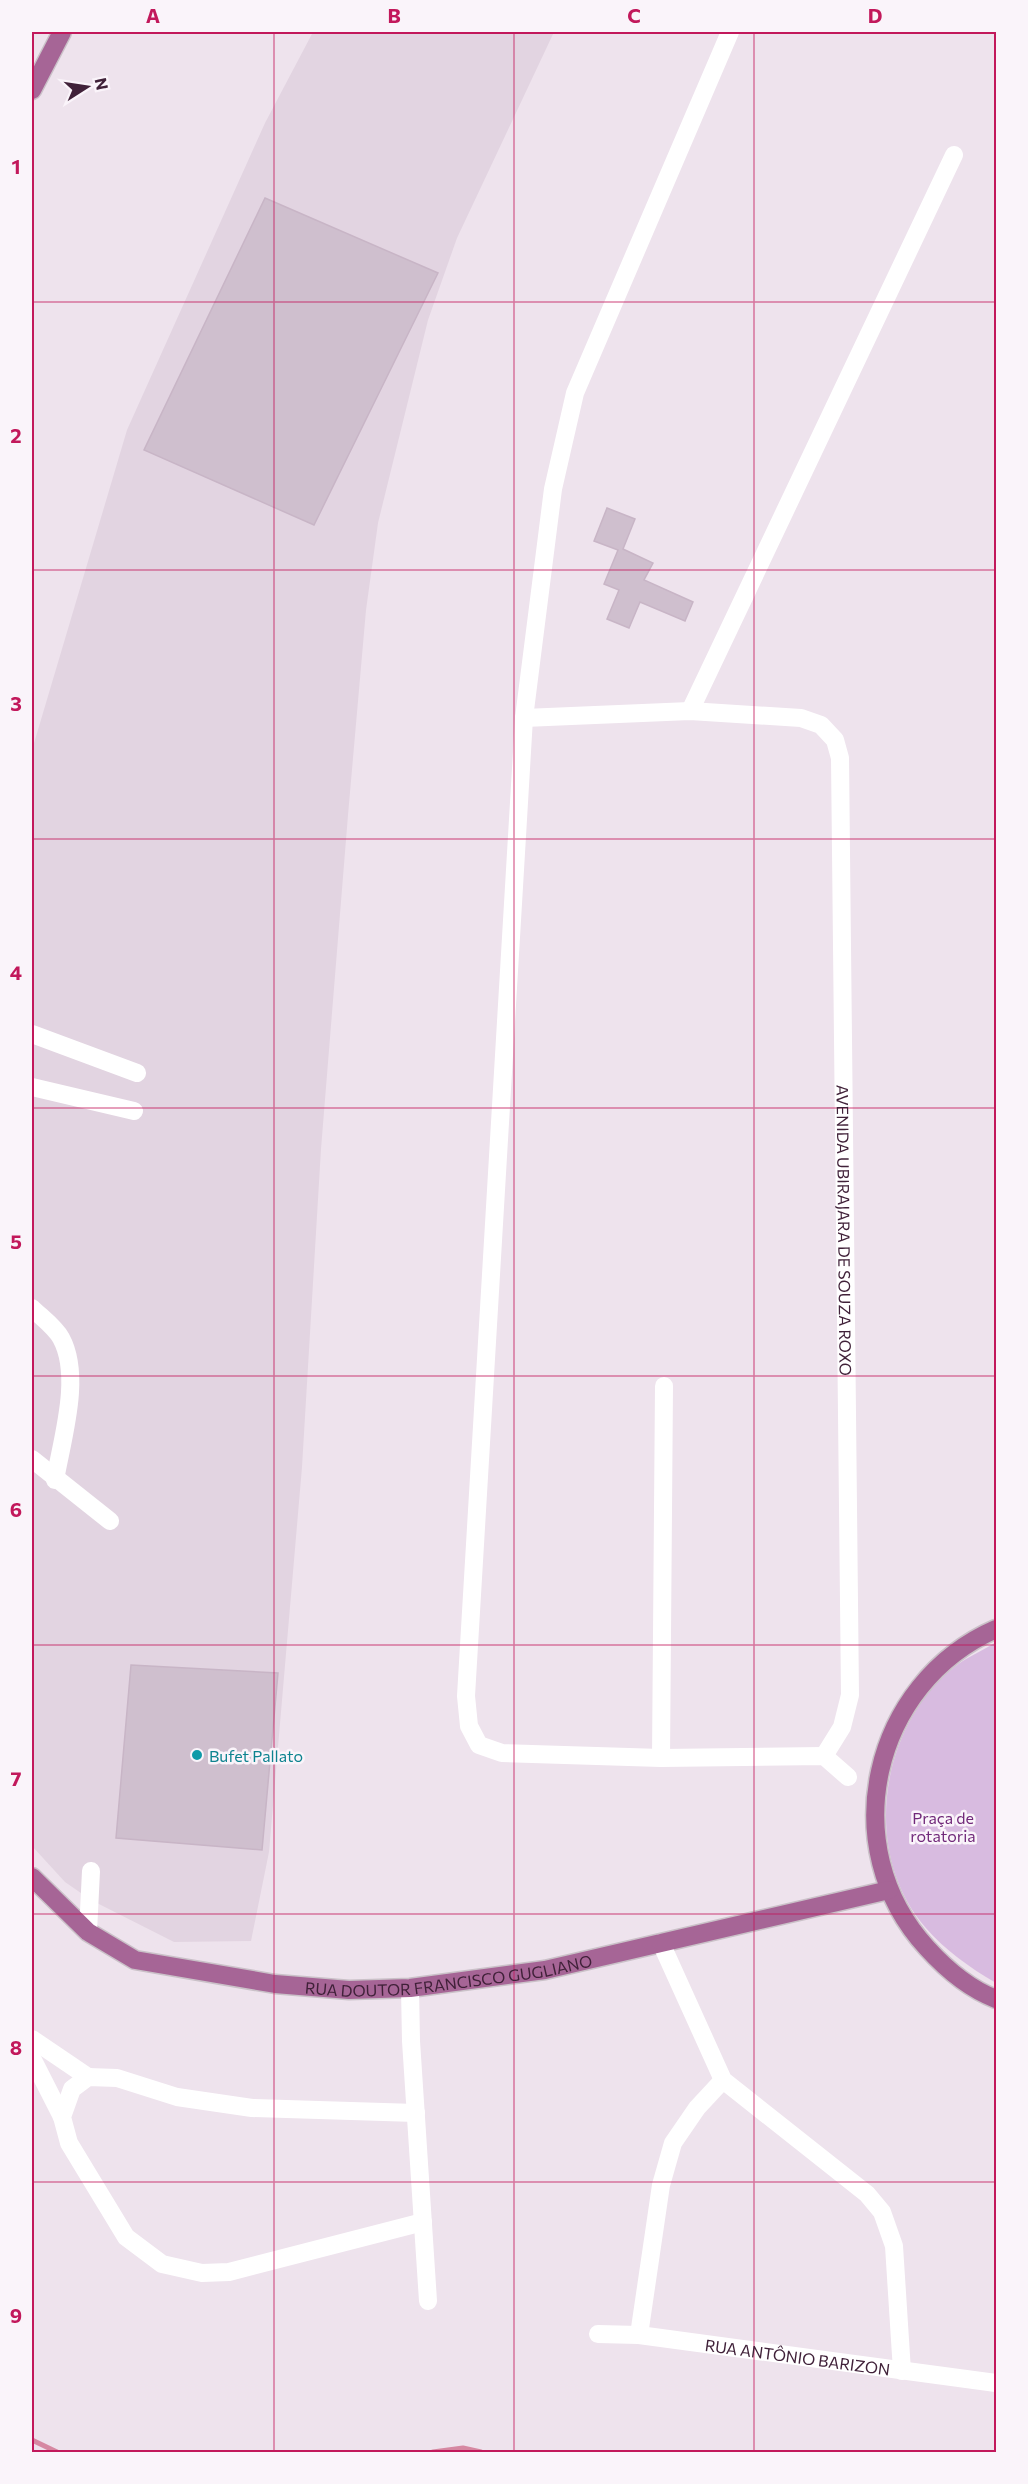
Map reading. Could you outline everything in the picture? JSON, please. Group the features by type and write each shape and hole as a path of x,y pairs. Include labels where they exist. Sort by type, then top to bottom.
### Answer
{"main road":[{"path":"32,90 62,32"},
{"path":"996,1629 973,1639 932,1671 902,1712 882,1759 874,1810 878,1851 890,1890 913,1933 946,1969 996,1999"},
{"name":"RUA DOUTOR FRANCISCO GUGLIANO","path":"32,1878 88,1932 135,1960 275,1984 349,1990 410,1988 545,1970 890,1890"}],"street":[{"path":"730,32 575,393 554,489 524,718 466,1696 469,1725 479,1745 502,1753 661,1758 824,1756 848,1778"},
{"path":"524,718 690,711 954,155"},
{"name":"AVENIDA UBIRAJARA DE SOUZA ROXO","path":"690,711 801,718 821,725 835,740 840,758 850,1695 842,1726 824,1756"},
{"path":"32,1034 137,1073"},
{"path":"32,1087 134,1111"},
{"path":"32,1308 60,1335 69,1354 71,1383 55,1480"},
{"path":"661,1758 664,1386"},
{"path":"32,1459 55,1480 110,1521"},
{"path":"88,1932 91,1871"},
{"path":"661,1943 723,2080 867,2193 882,2212 894,2246 902,2371"},
{"path":"410,1988 428,2301"},
{"path":"32,2039 88,2077 117,2078 177,2097 252,2108 416,2113"},
{"path":"32,2058 62,2117 69,2143 126,2236 162,2264 202,2273 229,2272 423,2222"},
{"path":"62,2117 72,2090 88,2077"},
{"path":"639,2335 661,2185 673,2143 697,2108 723,2080"},
{"name":"RUA ANTÔNIO BARIZON","path":"598,2334 639,2335 996,2383"}],"shaded area":[{"path":"313,32 554,32 457,238 428,320 378,523 366,610 348,815 321,1149 302,1467 269,1852 251,1941 174,1942 91,1900 65,1882 32,1846 32,750 127,430 265,123"}],"green space":[{"name":"Praça de rotatoria","path":"996,1642 996,1983 958,1958 925,1927 905,1896 892,1862 886,1826 888,1790 896,1754 910,1720 931,1690 957,1665"}],"building":[{"path":"265,198 438,273 314,525 144,450"},
{"path":"607,508 635,519 623,549 653,563 644,580 693,602 685,621 640,602 629,628 607,619 619,590 604,584 618,550 594,541"},
{"name":"Bufet Pallato","path":"131,1665 278,1673 262,1850 116,1838"}],"waterway":[{"path":"32,2440 57,2452"},
{"path":"433,2452 463,2448 481,2452"}],"place":[{"name":"Bufet Pallato","path":"197,1755"}]}
